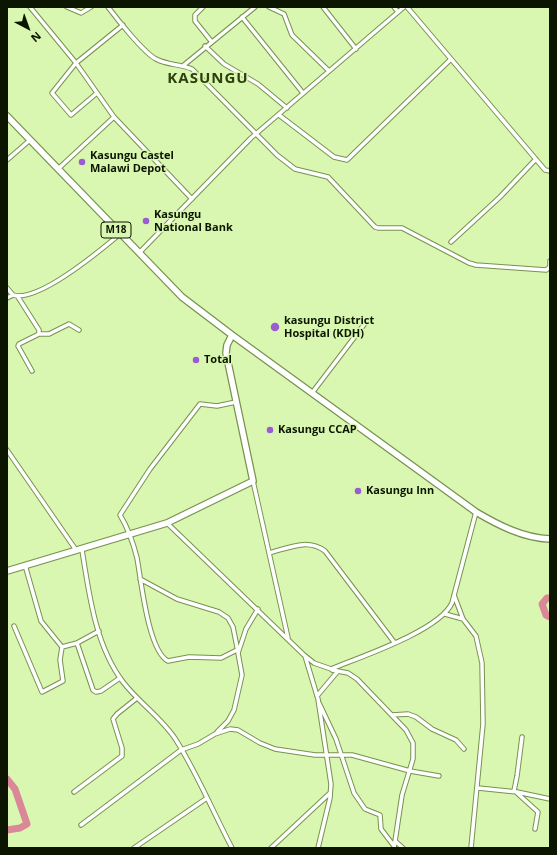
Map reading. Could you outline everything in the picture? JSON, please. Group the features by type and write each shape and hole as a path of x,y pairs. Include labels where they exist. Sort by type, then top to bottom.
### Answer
{"main road":[{"name":"M18","path":"7,116 182,297 232,336"},
{"path":"7,571 168,523 253,481 225,349 232,336 476,512 498,525 520,533 550,539"}],"street":[{"path":"67,7 81,13 91,7"},
{"path":"108,7 152,57 165,63 192,69 257,133 277,155 295,169 328,177 378,228 402,228 469,263 476,265 546,270 550,267 550,261"},
{"path":"203,7 195,15 194,21 211,41"},
{"path":"184,66 211,41 255,7"},
{"path":"269,7 284,14 292,34 329,71"},
{"path":"323,7 356,49"},
{"path":"394,7 398,12"},
{"path":"139,253 257,133 398,12 406,7 545,170 550,171"},
{"path":"33,8 76,63 114,117 192,199"},
{"path":"242,17 303,93"},
{"path":"97,93 71,115 53,96 53,89 76,63 123,25"},
{"path":"206,46 224,64 258,84 287,108"},
{"path":"279,115 334,157 347,160 451,58"},
{"path":"58,169 114,117"},
{"path":"7,160 30,140"},
{"path":"451,242 500,197 536,159"},
{"path":"18,297 43,290 52,285 120,234"},
{"path":"7,288 13,295 18,297 31,315 40,330 39,334"},
{"path":"7,298 13,295"},
{"path":"312,393 366,322"},
{"path":"32,371 18,346 19,344 39,334 49,334 69,324 79,330"},
{"path":"236,402 217,406 200,404 150,469 120,515 126,522 148,617 155,639 165,660 178,661 189,657 221,658 238,652"},
{"path":"7,450 79,550 90,601 99,632 120,678 137,698 168,728 197,775 232,848"},
{"path":"253,481 288,639"},
{"path":"331,669 430,625 445,614 452,603 476,512"},
{"path":"168,523 304,655 314,663 348,673 357,679 408,733 413,742 414,754 402,795 394,845"},
{"path":"269,553 303,544 316,544 325,551 394,642"},
{"path":"14,626 42,692 63,681 60,660 62,647 41,622 25,565"},
{"path":"140,579 177,599 219,612 228,618 233,626 242,675 234,710 228,721 215,734"},
{"path":"454,593 463,619 476,636 482,663 483,724 471,848"},
{"path":"238,652 246,629 258,609"},
{"path":"445,614 463,619"},
{"path":"62,647 77,643 99,632"},
{"path":"77,643 93,690 96,692 101,691 120,678"},
{"path":"304,655 317,697 331,784 318,848"},
{"path":"317,697 338,671"},
{"path":"317,697 331,727 354,793 365,810 380,815 381,829 394,845 403,848"},
{"path":"74,792 122,756 122,748 113,719 137,698"},
{"path":"392,715 408,714 416,717 432,729 456,740 464,749"},
{"path":"81,825 181,750 198,744 215,734 230,729 238,730 260,743 275,749 359,757 410,771 439,776"},
{"path":"515,792 522,737"},
{"path":"478,788 515,792 550,799"},
{"path":"515,792 538,812 535,829"},
{"path":"271,848 330,793"},
{"path":"134,848 207,798"}],"waterway":[{"path":"550,598 547,598 542,604 546,615 550,617"},
{"path":"7,779 15,789 27,824 20,828 7,830"}],"place":[{"name":"Kasungu Castel Malawi Depot","path":"82,162"},
{"name":"Kasungu National Bank","path":"146,221"},
{"name":"kasungu District Hospital (KDH)","path":"275,327"},
{"name":"Total","path":"196,360"},
{"name":"Kasungu CCAP","path":"270,430"},
{"name":"Kasungu Inn","path":"358,491"}],"district":[{"name":"KASUNGU","path":"208,79"}]}
